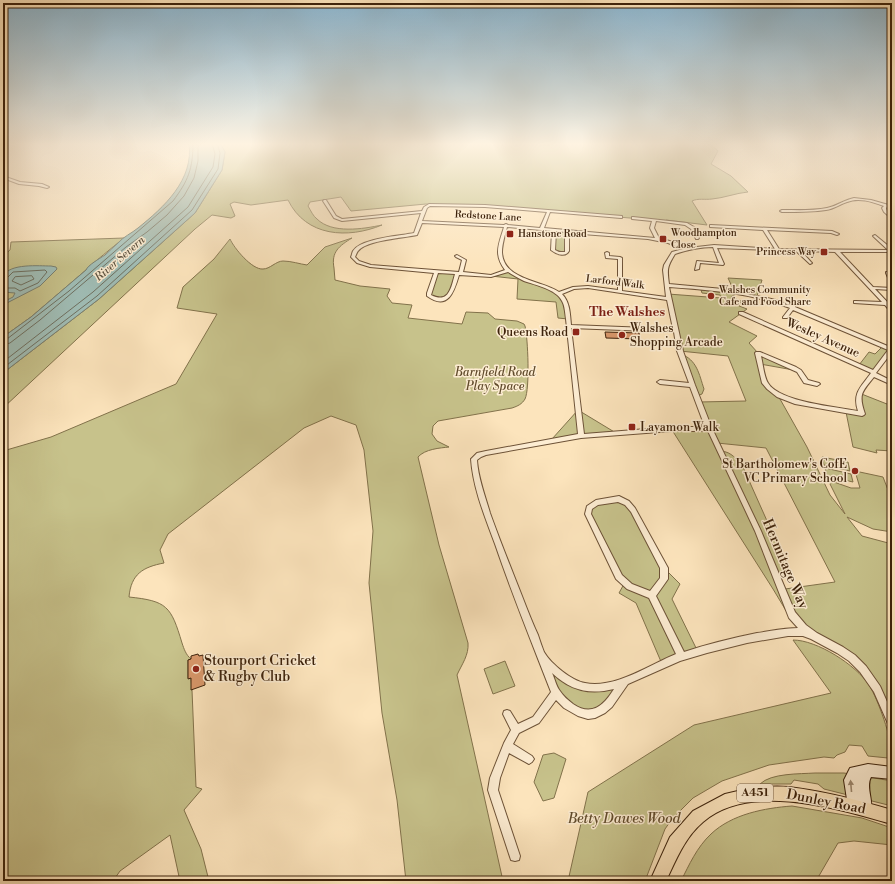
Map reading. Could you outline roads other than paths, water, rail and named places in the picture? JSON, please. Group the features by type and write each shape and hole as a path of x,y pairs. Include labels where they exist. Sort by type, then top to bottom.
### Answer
{"main road":[{"path":"859,808 864,770 892,773"},
{"name":"Dunley Road","path":"658,881 671,851 690,824 717,804 741,795 767,792 787,793 826,799 892,817"}],"street":[{"path":"28,184 44,185 47,187"},
{"path":"782,211 826,209 846,201 856,200 892,207"},
{"path":"325,201 335,217 342,220 423,212"},
{"path":"509,270 491,276 368,265 358,262 353,257 354,251 367,244 416,234 426,206 432,204 621,217"},
{"path":"887,205 884,208 885,211 892,218"},
{"path":"542,228 549,211"},
{"path":"633,218 686,224 693,228 697,238"},
{"path":"654,220 652,228 658,240"},
{"name":"Redstone Lane","path":"421,222 506,225 542,228 673,242 687,249"},
{"path":"506,225 500,253 502,262 509,270 520,277 546,287 559,294 565,302 581,436"},
{"path":"711,226 832,232 837,234"},
{"path":"764,229 778,250"},
{"path":"554,230 553,250 561,253 566,253 567,251 567,231"},
{"path":"875,236 892,251"},
{"path":"697,269 698,262 722,264 714,246 798,251 892,251"},
{"name":"Hermitage Way","path":"714,246 687,249 673,253 669,258 665,270 675,331 680,351 692,384 709,429 752,518 792,614 803,628 852,658 863,669 877,689 892,723"},
{"path":"798,251 810,263"},
{"path":"837,251 892,310"},
{"path":"607,253 607,257 620,258 620,291"},
{"path":"437,271 429,296 438,300 444,300 451,295 464,260 457,256"},
{"path":"888,273 892,282"},
{"path":"667,285 723,290 776,302 793,307 891,349 859,393 858,403 862,414 795,402 779,396 765,383 758,353 794,368 799,371 806,382 817,384"},
{"name":"Larford Walk","path":"559,294 573,288 584,286 669,299"},
{"path":"873,288 892,289"},
{"path":"856,302 887,304"},
{"path":"785,317 793,307"},
{"name":"Wesley Avenue","path":"741,313 892,383"},
{"path":"569,326 675,331"},
{"path":"660,382 692,384"},
{"path":"625,681 609,704 600,712 591,714 577,712 570,708 556,694 490,520 473,468 473,461 479,455 486,453 581,436 672,429 709,429"},
{"path":"652,595 664,579 664,568 633,510 627,503 619,499 596,503 589,508 588,514 619,577 624,584 652,595 682,656"},
{"path":"542,656 565,679 584,687 602,688 625,681 682,656 788,632 803,632 814,636"},
{"path":"515,856 493,790 495,778 506,746 516,730 536,720 556,694"},
{"path":"507,714 516,730"},
{"path":"506,746 529,759"}],"water":[{"name":"River Severn","path":"180,184 213,184 195,213 99,299 3,373 3,337 31,317 91,264 105,255 122,239 148,220 175,192"},
{"path":"25,266 56,267 57,269 40,286 3,305 3,302 13,297 15,293 3,292 3,276 7,272 18,267"}],"place":[{"name":"Hanstone Road","path":"510,234"},
{"name":"Woodhampton Close","path":"663,239"},
{"name":"Princess Way","path":"824,252"},
{"name":"Walshes Community Cafe and Food Share","path":"711,296"},
{"name":"Queens Road","path":"576,332"},
{"name":"Walshes Shopping Arcade","path":"622,335"},
{"name":"Layamon Walk","path":"632,427"},
{"name":"St Bartholomew's CofE VC Primary School","path":"855,471"},
{"name":"Stourport Cricket & Rugby Club","path":"196,669"}],"district":[{"name":"The Walshes","path":"627,312"}],"park label":[{"name":"Barnfield Road Play Space","path":"495,379"},
{"name":"Betty Dawes Wood","path":"624,819"}]}
